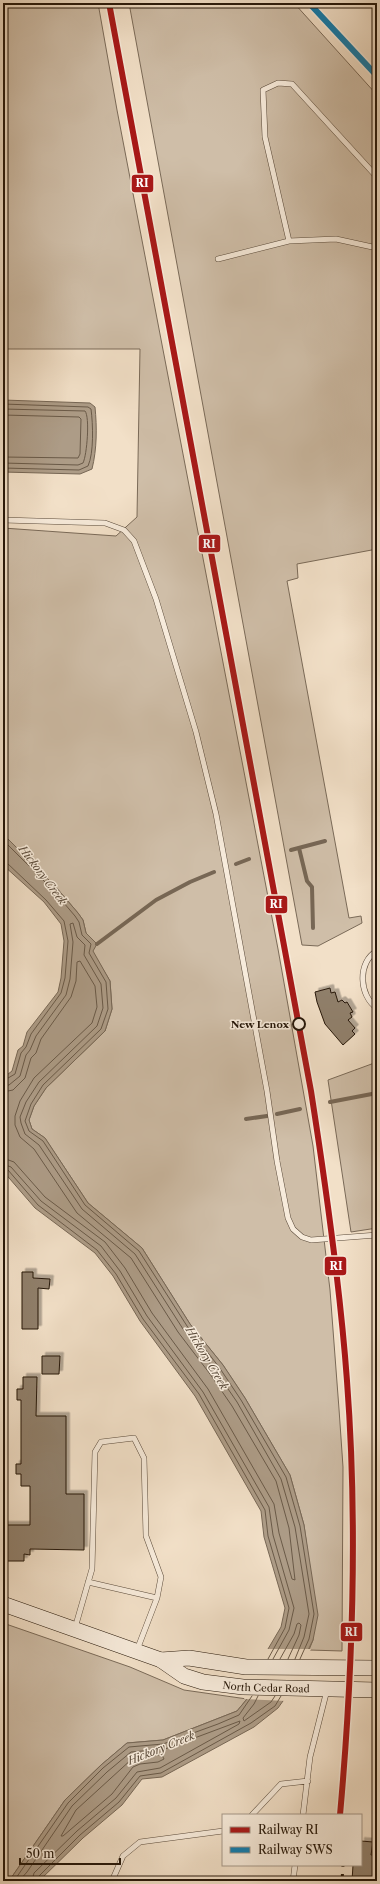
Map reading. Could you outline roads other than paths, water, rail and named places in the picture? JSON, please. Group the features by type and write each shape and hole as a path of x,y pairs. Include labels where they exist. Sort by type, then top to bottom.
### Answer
{"street":[{"name":"North Cedar Road","path":"3,1604 75,1631 161,1660 184,1676 221,1685 244,1687 377,1690"},
{"name":"North Cedar Road","path":"161,1660 189,1658 246,1667 377,1668"}],"lane":[{"path":"289,241 265,137 263,90 278,83 292,84 377,177"},
{"path":"218,259 289,241 336,239 377,248"},
{"path":"3,520 105,522 124,530 134,541 156,599 196,732 216,814 264,1069 277,1161 288,1218 293,1229 302,1237 311,1240 377,1235"},
{"path":"377,951 372,954 364,969 362,982 365,995 377,1008"},
{"path":"75,1631 92,1569 95,1452 101,1442 134,1438 144,1458 146,1536 161,1577 157,1598 136,1652"},
{"path":"88,1582 157,1598"},
{"path":"303,1814 310,1757 324,1689"},
{"path":"253,1814 281,1784 308,1780"},
{"path":"112,1881 123,1856 140,1842 222,1831"},
{"path":"293,1881 295,1866"}],"water":[{"path":"3,400 90,403 95,407 96,422 96,446 92,469 80,474 3,472"},
{"name":"Hickory Creek","path":"3,834 55,886 78,913 83,920 86,933 97,944 93,951 110,981 112,1009 105,1031 46,1088 34,1106 29,1120 32,1129 45,1138 88,1203 142,1248 190,1324 223,1365 245,1398 290,1475 304,1525 318,1615 313,1640 283,1701 278,1708 254,1727 162,1777 142,1779 122,1805 83,1838 39,1881 9,1881 65,1800 101,1765 127,1743 163,1740 237,1711 247,1699 268,1649 281,1627 285,1608 264,1537 261,1511 195,1396 140,1321 113,1276 95,1253 35,1208 3,1171 3,1078 12,1071 18,1050 23,1046 27,1032 58,992 61,978 64,941 61,924 44,902 3,865"}],"waterway":[{"path":"291,850 325,841"},
{"path":"299,848 307,881 312,887 313,928"},
{"path":"236,864 249,859"},
{"path":"97,944 156,900 190,882 214,872"},
{"path":"330,1102 377,1093"},
{"path":"277,1114 300,1109"},
{"path":"246,1119 267,1116"}],"railway":[{"path":"342,1881 343,1866"}],"rail line":[{"name":"RI","path":"109,3 311,1091 332,1236 341,1308 347,1381 353,1544 351,1652 340,1814"},
{"name":"SWS","path":"309,3 377,76"}],"place":[{"name":"New Lenox","path":"299,1024"}]}
